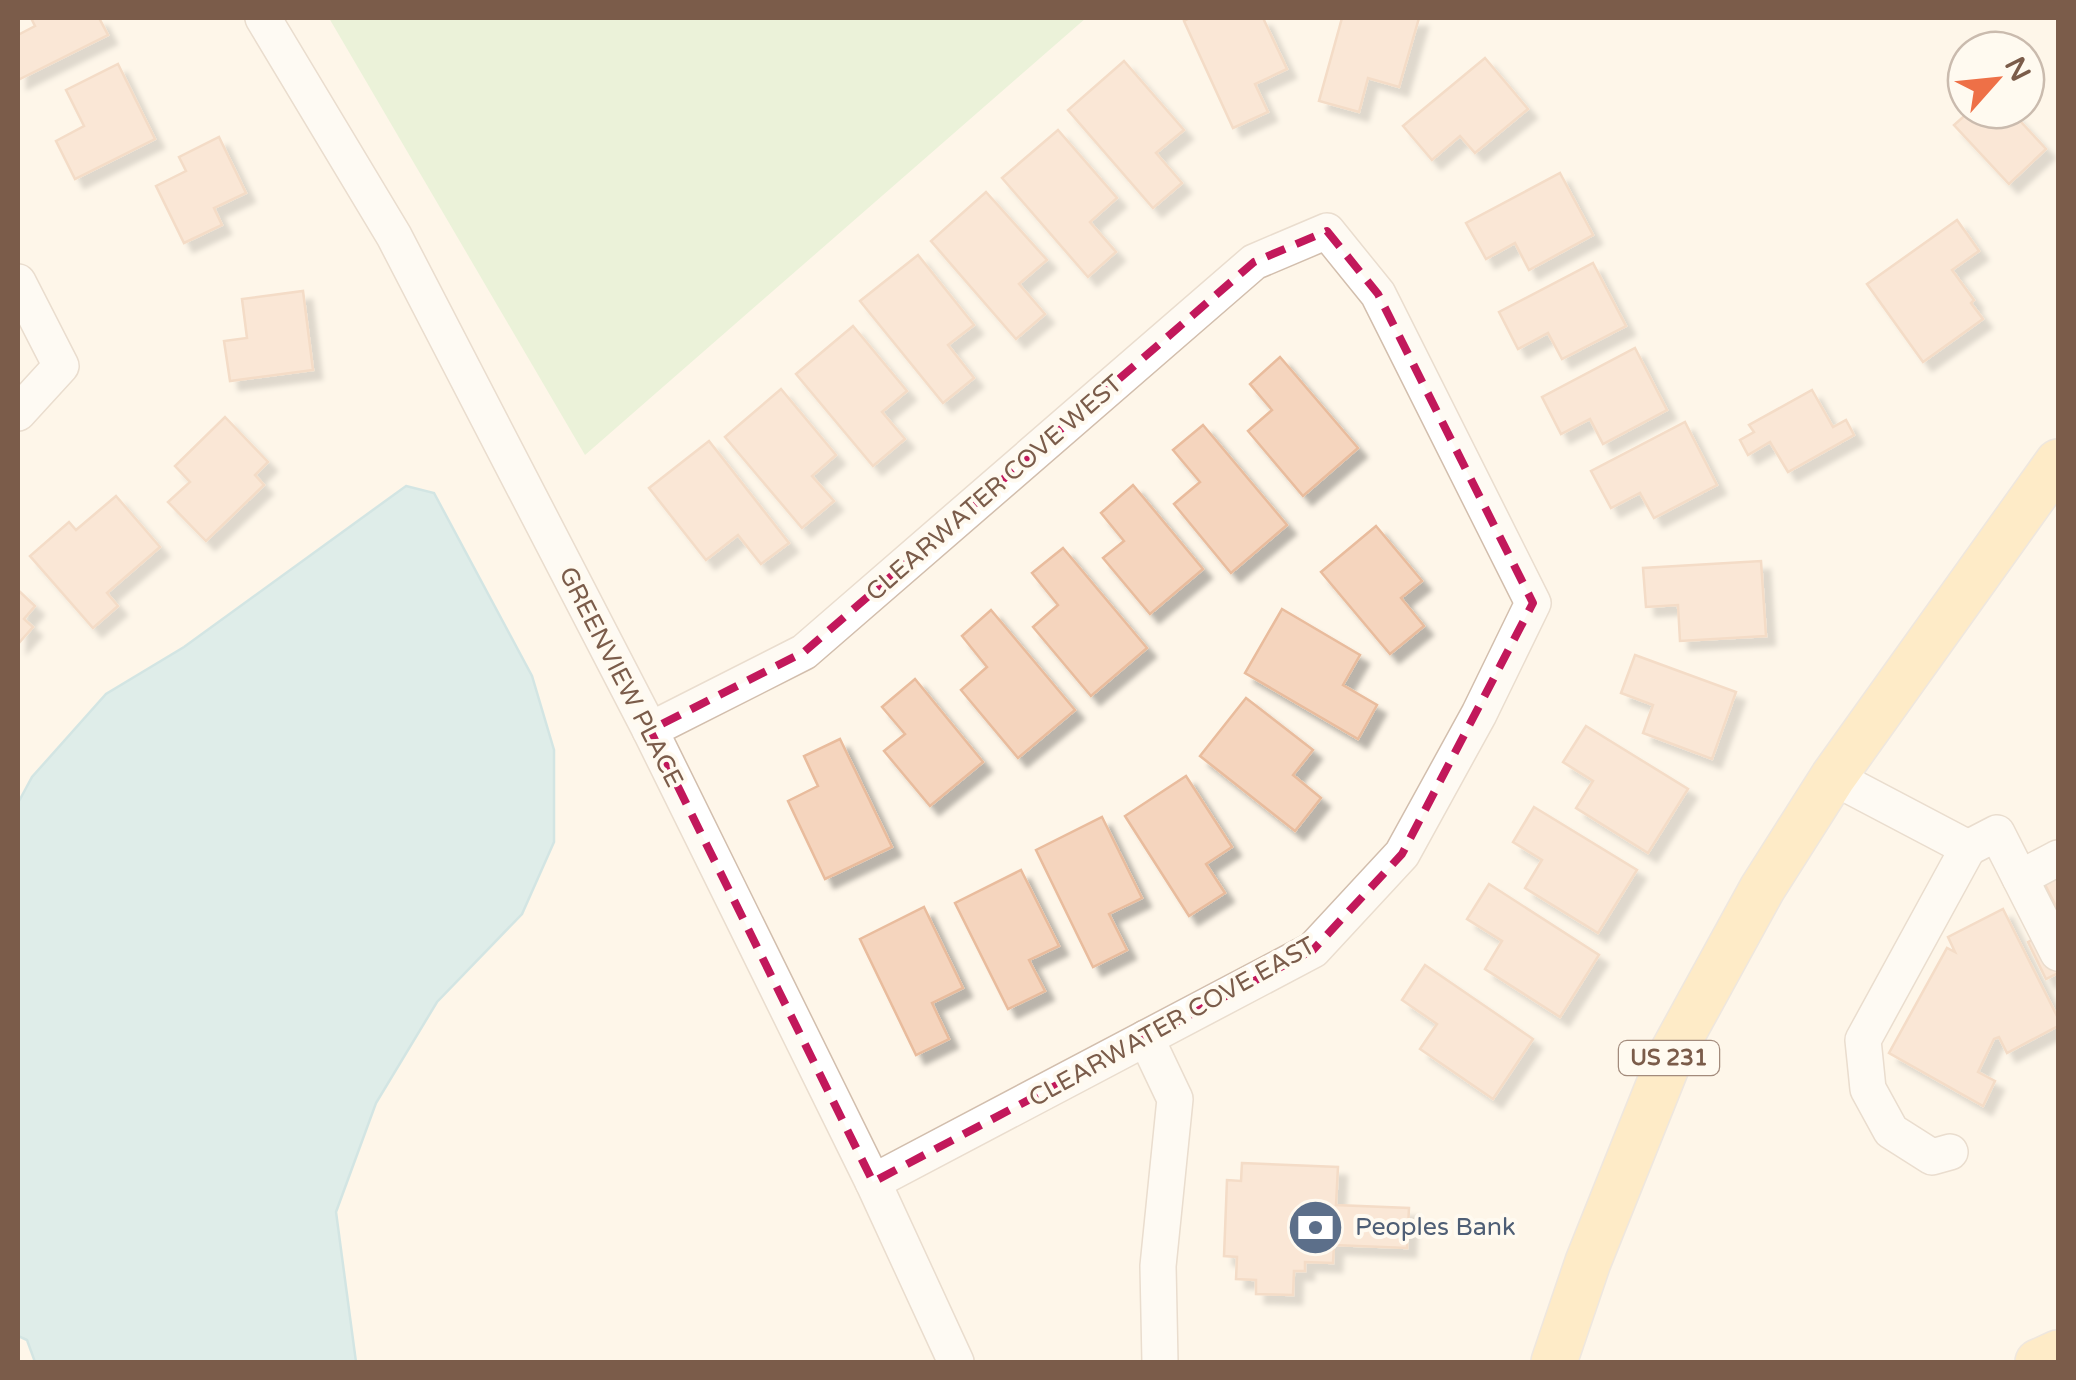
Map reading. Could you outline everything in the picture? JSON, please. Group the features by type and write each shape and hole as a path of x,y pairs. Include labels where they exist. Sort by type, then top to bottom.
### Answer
{"main road":[{"name":"US 231","path":"1554,1362 1588,1262 1671,1054 1762,888 1833,777 2058,462"},
{"path":"2038,1362 2058,1352"}],"street":[{"name":"GREENVIEW PLACE","path":"264,18 394,236 650,730 958,1359"},
{"name":"CLEARWATER COVE WEST","path":"650,730 804,652 1254,262 1327,231"},
{"name":"CLEARWATER COVE EAST","path":"873,1182 1314,950 1402,854 1479,714 1533,602 1378,294 1327,231"},
{"path":"18,282 62,366 18,413"},
{"path":"1833,777 1983,840 2048,918"},
{"path":"1950,1152 1932,1157 1891,1131 1868,1089 1863,1040 1983,840"},
{"path":"2048,918 2058,858"},
{"path":"1146,1038 1175,1099 1158,1266 1160,1362"}],"highlighted area":[{"path":"1327,231 1378,294 1533,603 1402,854 1313,950 873,1182 650,730 804,652 1254,262"}],"green space":[{"path":"329,18 1086,18 585,455"}],"water":[{"path":"406,486 434,493 532,676 554,750 554,842 522,914 437,1002 376,1103 336,1212 356,1362 35,1362 27,1340 18,1336 18,803 32,777 106,694 184,647"}],"building":[{"path":"31,18 99,18 108,35 18,80 18,35 35,26"},
{"path":"1263,18 1287,69 1255,84 1268,112 1233,128 1184,21"},
{"path":"1342,18 1419,18 1399,87 1368,78 1359,112 1319,101"},
{"path":"1485,58 1528,109 1475,153 1460,136 1432,160 1403,126"},
{"path":"1124,61 1184,130 1156,153 1182,183 1153,208 1068,110"},
{"path":"118,64 155,139 75,179 56,141 84,126 66,90"},
{"path":"1058,130 1117,198 1090,222 1116,252 1088,277 1002,178"},
{"path":"1959,130 2028,130 2046,149 2009,184"},
{"path":"219,137 246,193 214,208 222,225 184,243 156,186 186,171 179,157"},
{"path":"1560,173 1593,235 1529,270 1515,243 1486,259 1466,223"},
{"path":"986,192 1047,260 1019,284 1045,314 1016,339 931,241"},
{"path":"1957,220 1979,251 1952,270 1983,319 1923,362 1867,284"},
{"path":"918,255 974,325 948,345 974,378 943,403 860,301"},
{"path":"1593,263 1626,326 1562,359 1548,333 1518,349 1499,312"},
{"path":"303,291 313,370 230,381 224,341 247,338 242,299"},
{"path":"853,326 907,391 882,412 905,439 873,466 796,374"},
{"path":"1635,348 1667,410 1603,444 1590,419 1561,434 1542,397"},
{"path":"1280,357 1358,448 1303,496 1248,431 1272,410 1250,384"},
{"path":"781,389 836,455 812,476 834,501 802,528 725,437"},
{"path":"1812,390 1833,427 1846,420 1854,435 1788,472 1770,442 1748,455 1740,440 1754,432 1749,425"},
{"path":"225,417 268,462 255,475 264,485 206,541 168,502 190,482 175,466"},
{"path":"1685,422 1717,485 1654,518 1640,493 1611,508 1591,471"},
{"path":"1203,425 1287,525 1231,573 1174,504 1200,482 1173,450"},
{"path":"709,441 789,543 761,564 738,535 706,560 649,488"},
{"path":"1133,485 1203,569 1150,614 1103,558 1124,541 1101,513"},
{"path":"116,496 160,547 107,593 118,606 93,628 30,556 69,522 76,530"},
{"path":"1376,526 1422,581 1401,598 1424,626 1390,654 1321,572"},
{"path":"1063,548 1147,648 1091,696 1033,627 1058,605 1032,573"},
{"path":"1761,561 1766,636 1680,641 1678,605 1646,607 1643,568"},
{"path":"18,590 35,606 24,619 33,627 18,644"},
{"path":"1282,609 1360,655 1343,685 1377,705 1358,739 1245,673"},
{"path":"991,610 1075,710 1018,758 961,690 987,667 962,636"},
{"path":"1635,655 1736,692 1712,759 1643,733 1653,705 1621,693"},
{"path":"915,679 983,762 930,806 884,751 905,734 882,707"},
{"path":"1246,698 1313,750 1293,775 1321,798 1295,831 1200,756"},
{"path":"1586,726 1688,789 1648,853 1576,808 1593,781 1563,762"},
{"path":"840,739 892,847 825,879 788,801 818,786 804,756"},
{"path":"1186,776 1232,847 1206,864 1225,893 1189,916 1125,816"},
{"path":"1534,807 1637,870 1598,933 1525,888 1542,860 1513,842"},
{"path":"1102,817 1142,898 1109,914 1127,950 1093,967 1036,850"},
{"path":"2058,850 2058,910 2034,863"},
{"path":"1021,870 1059,946 1029,960 1045,991 1008,1009 955,903"},
{"path":"1489,884 1599,955 1560,1017 1485,969 1502,941 1467,919"},
{"path":"924,907 963,988 932,1003 949,1039 916,1055 860,939"},
{"path":"2003,909 2058,1018 2058,1026 2007,1053 1999,1037 1994,1039 1978,1072 1995,1081 1983,1106 1889,1053 1947,948 1955,952 1948,937"},
{"path":"2058,927 2058,973 2046,979 2028,942"},
{"path":"1425,965 1533,1039 1493,1099 1420,1049 1437,1024 1402,1000"},
{"name":"Peoples Bank","path":"1242,1163 1338,1167 1336,1205 1409,1208 1407,1248 1334,1245 1333,1263 1305,1262 1305,1271 1294,1271 1293,1295 1256,1294 1256,1280 1236,1279 1237,1257 1224,1256 1227,1180 1241,1181"}],"place":[{"name":"Peoples Bank","path":"1316,1227"}]}
